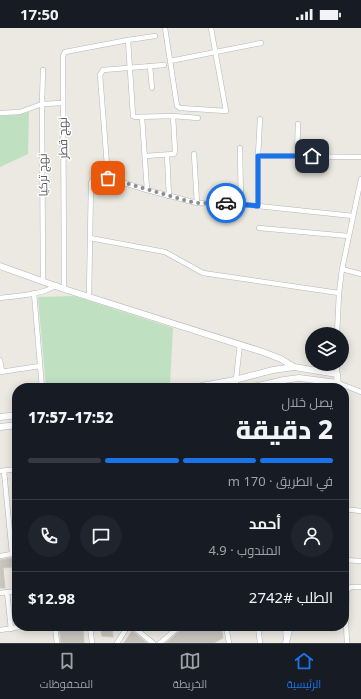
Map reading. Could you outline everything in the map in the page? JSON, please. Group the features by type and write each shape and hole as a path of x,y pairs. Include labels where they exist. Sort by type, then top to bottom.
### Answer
{"street":[{"path":"165,28 178,108 226,111 211,28"},
{"path":"155,36 128,40 133,116 174,116 198,118"},
{"name":"نهج قطر","path":"64,289 62,103 63,56 65,52 128,40"},
{"path":"170,61 261,44"},
{"path":"150,66 152,88"},
{"path":"108,178 100,75 103,70 164,66"},
{"name":"نهج تركيا","path":"43,70 43,280"},
{"path":"0,113 20,112 42,104 62,103"},
{"path":"145,156 174,154 176,151 174,116"},
{"path":"142,117 147,190"},
{"path":"258,206 260,119"},
{"path":"297,156 298,124"},
{"path":"240,148 241,204"},
{"path":"194,154 197,203"},
{"path":"167,155 169,196"},
{"path":"258,156 361,157"},
{"path":"89,297 91,183 94,177 98,176 108,178 197,203 241,204 353,216"},
{"path":"337,327 342,269 361,179"},
{"path":"259,228 348,236"},
{"path":"90,238 165,252 203,273 339,293"},
{"path":"0,266 43,280 64,289 240,344 281,359 294,367"},
{"path":"342,269 361,274"},
{"path":"0,298 48,290 56,285"},
{"path":"34,293 42,383"},
{"path":"235,380 240,344"},
{"path":"0,360 1,371 40,366"},
{"path":"218,383 273,370 294,367 337,374 338,383"},
{"path":"280,383 299,378 323,383"},
{"path":"349,389 361,392"},
{"path":"0,417 12,416"},
{"path":"0,427 12,426"},
{"path":"12,470 2,471 12,540"},
{"path":"349,510 361,511"},
{"path":"0,556 12,554"},
{"path":"349,560 361,561"},
{"path":"349,588 351,587 361,587"},
{"path":"0,630 11,629 7,592"},
{"path":"0,593 12,592"},
{"path":"56,631 57,643"},
{"path":"91,631 92,643"},
{"path":"117,643 125,631"},
{"path":"138,631 153,643"},
{"path":"160,643 174,631"},
{"path":"227,631 229,643"},
{"path":"259,631 260,643"},
{"path":"285,631 286,641"},
{"path":"286,641 289,631"},
{"path":"346,631 347,643"}],"green space":[{"path":"29,112 28,154 0,167 0,116 18,115"},
{"path":"74,296 173,328 170,383 46,383 38,297"}],"building":[{"path":"12,558 12,567 3,568 5,588 0,588 0,560"},
{"path":"60,631 83,631 84,643 61,643"},
{"path":"101,631 112,631 113,637 102,636"},
{"path":"132,631 147,643 124,643"},
{"path":"180,631 222,631 223,638 214,643 166,643"}],"way so far":[{"path":"108,178 197,203 226,203"}],"route":[{"path":"226,203 258,206 258,156 312,156"}]}
